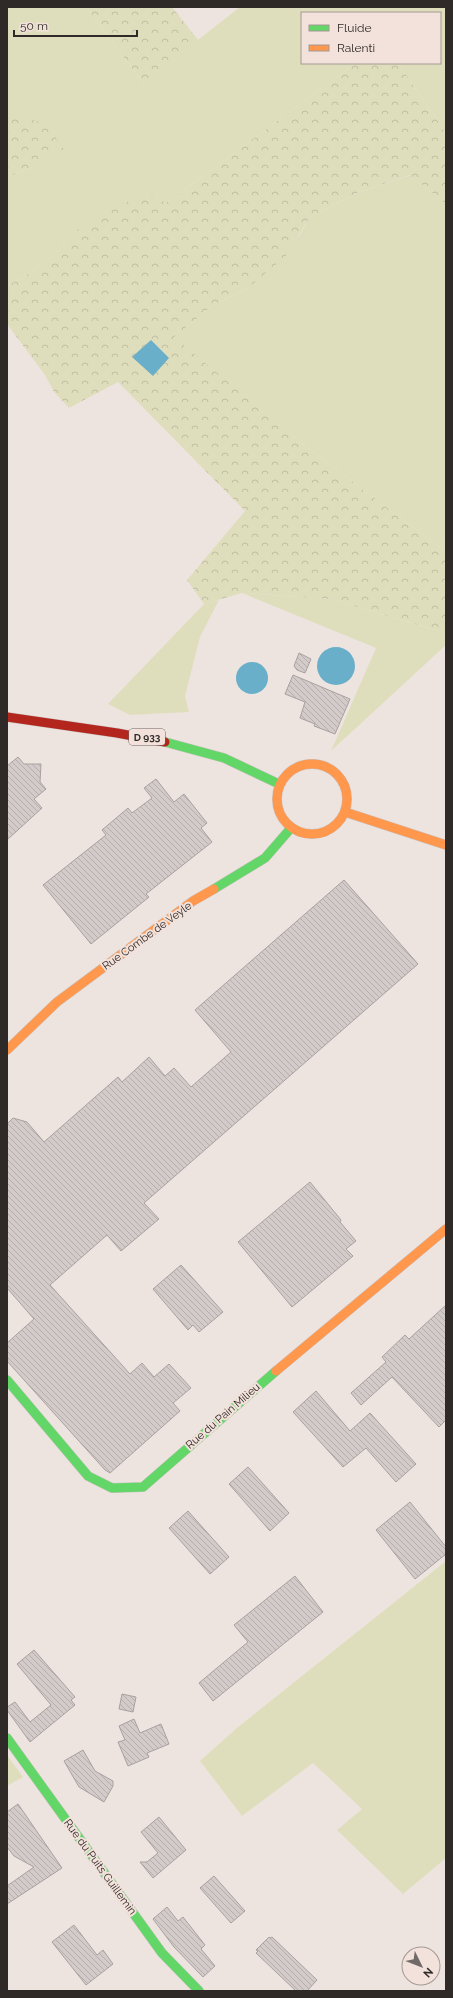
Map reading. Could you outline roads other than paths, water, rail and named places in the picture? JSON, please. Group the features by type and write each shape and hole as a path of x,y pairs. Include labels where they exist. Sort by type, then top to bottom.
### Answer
{"street":[{"name":"D 933","path":"7,717 139,736 188,747 226,759 279,784"},
{"path":"307,764 320,764 331,768 340,777 346,788 348,800 345,812 337,824 327,831 315,835 303,834 291,828 283,820 278,809 276,796 279,784 295,767 307,764"},
{"path":"345,812 446,845"},
{"name":"Rue Combe de Veyle","path":"7,1050 57,1002 193,901 264,858 291,828"},
{"name":"Rue du Pain Milieu","path":"7,1380 88,1476 112,1488 143,1488 228,1411 446,1229"},
{"name":"Rue du Puits Guillemin","path":"7,1738 162,1953 199,1991"}],"water":[{"path":"151,340 169,358 153,376 132,357"},
{"path":"332,647 340,647 350,652 354,659 354,673 350,680 340,685 332,685 322,680 320,677 317,670 317,662 322,652 325,650"},
{"path":"249,662 255,662 265,669 268,678 267,684 261,691 255,694 249,694 239,687 236,681 236,675 243,665"}]}
